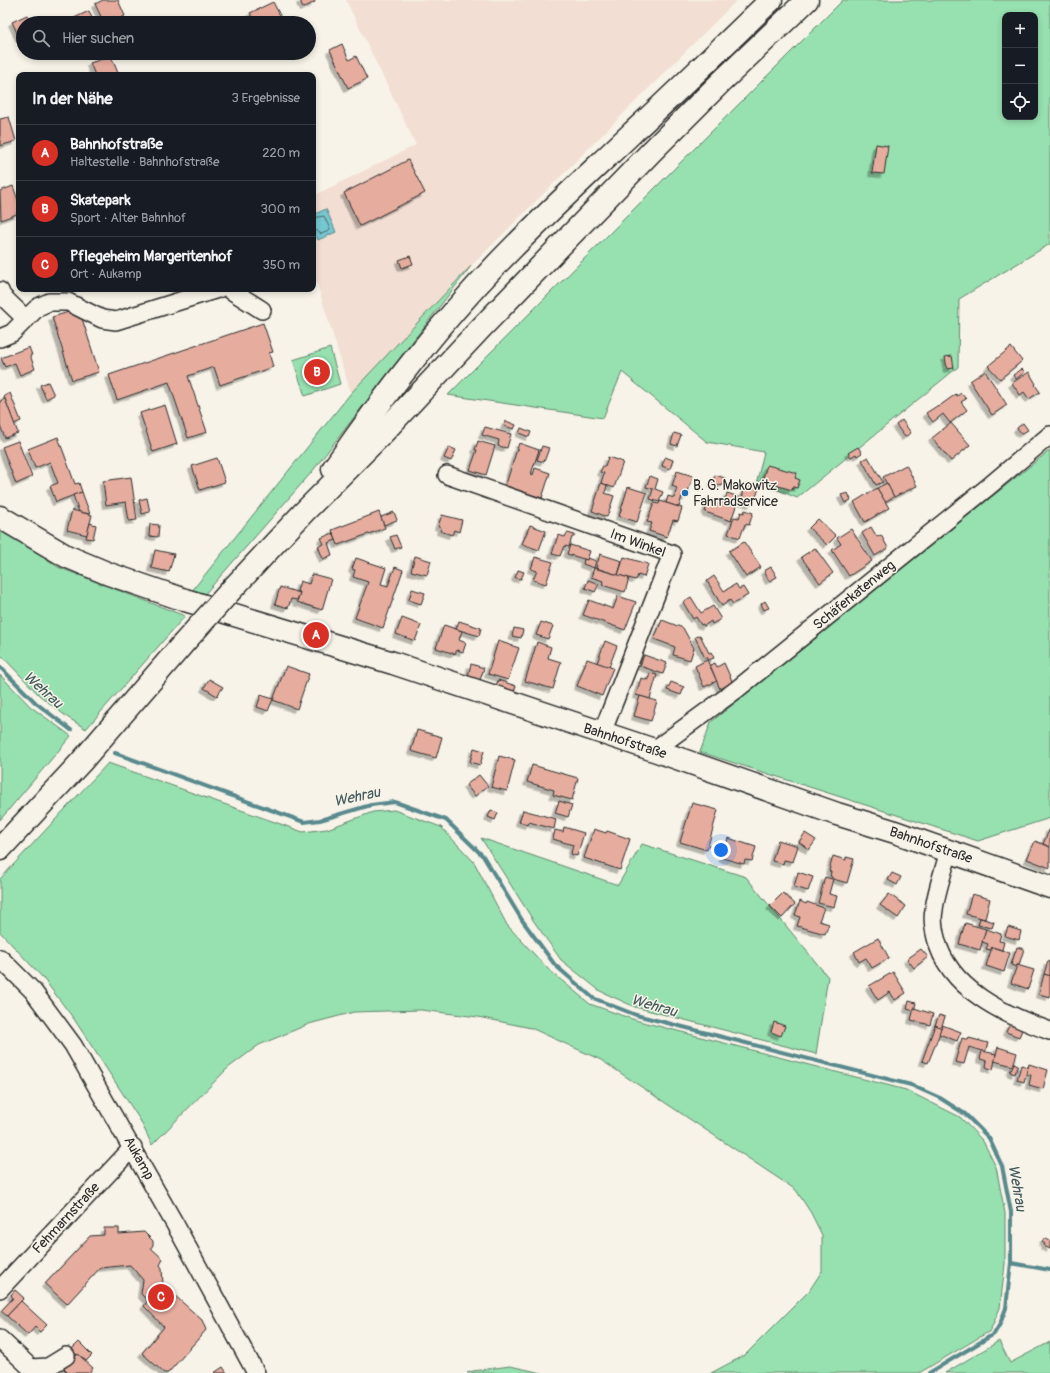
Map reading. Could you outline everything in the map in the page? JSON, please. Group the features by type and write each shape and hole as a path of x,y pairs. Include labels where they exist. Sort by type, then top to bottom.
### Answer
{"main road":[{"path":"304,512 369,417 430,340 496,266 565,195 634,132 770,0"},
{"path":"0,849 80,762 232,588 304,512 380,437 487,322 646,157 720,83 807,0"},
{"name":"Bahnhofstraße","path":"0,516 66,556 109,574 185,600 393,663 654,750 1050,887"}],"street":[{"path":"0,291 2,296 26,318"},
{"path":"0,338 12,333 38,307 49,302 68,302 102,319 116,321 197,292"},
{"path":"234,292 262,310"},
{"name":"Schäferkatenweg","path":"654,750 736,690 982,492 1050,435"},
{"name":"Im Winkel","path":"447,475 672,554 602,733"},
{"path":"949,851 933,911 938,945 944,959 958,978 975,994 998,1009 1024,1022 1050,1031"},
{"name":"Aukamp","path":"0,958 33,990 73,1045 133,1148 256,1373"},
{"name":"Fehmarnstraße","path":"0,1289 133,1148"},
{"path":"0,1339 31,1368 48,1366 66,1356"}],"shaded area":[{"path":"346,0 737,0 471,266 351,393 316,281 316,195 416,145"}],"green space":[{"path":"843,0 1050,0 1050,244 959,299 958,367 797,498 757,481 764,452 707,442 622,372 603,418 448,395"},
{"path":"471,266 311,473 204,595 191,592 351,393"},
{"path":"330,348 340,384 305,396 293,360"},
{"path":"1050,450 1050,818 978,841 700,752 711,722"},
{"path":"0,529 58,567 185,616 86,729 67,717 39,695 0,654"},
{"path":"0,675 31,707 71,736 0,820"},
{"path":"108,763 303,832 327,829 373,812 394,810 441,827 474,862 507,925 548,969 590,1004 635,1020 906,1090 960,1117 983,1141 996,1167 1005,1213 1005,1264 1000,1308 990,1331 919,1373 711,1373 745,1355 809,1291 822,1271 822,1235 811,1213 796,1190 601,1060 531,1028 478,1017 421,1010 354,1012 309,1024 259,1045 228,1068 152,1145 140,1120 74,1019 43,978 0,932 0,879"},
{"path":"481,838 618,885 642,844 746,877 828,977 816,1054 635,1007 600,991 561,960 533,920"},
{"path":"999,1341 1010,1363 1050,1342 1050,1373 945,1373"},
{"path":"510,1366 542,1373 467,1373 473,1371"}],"water":[{"path":"326,209 336,232 318,240 316,236 316,214"}],"building":[{"path":"103,0 118,0 125,16 101,16 95,4"},
{"path":"300,0 314,0 315,2 303,8"},
{"path":"273,2 280,16 252,16 250,13"},
{"path":"89,11 91,16 78,16"},
{"path":"16,20 16,30 12,22"},
{"path":"342,44 349,60 356,56 367,79 348,88 330,50"},
{"path":"99,60 113,60 118,72 94,72 90,63"},
{"path":"9,117 16,141 0,146 0,119"},
{"path":"876,144 888,146 884,174 872,173"},
{"path":"408,160 425,193 360,226 344,193"},
{"path":"13,186 16,194 16,214 1,220 0,191"},
{"path":"410,256 413,264 402,268 399,260"},
{"path":"79,309 99,372 72,380 52,317"},
{"path":"263,323 273,352 269,353 273,367 220,385 214,367 188,376 207,432 188,438 169,382 117,400 109,375"},
{"path":"29,347 35,369 20,375 15,363 5,367 1,358"},
{"path":"1011,347 1022,361 1000,379 988,366"},
{"path":"952,356 954,368 947,369 945,357"},
{"path":"1022,369 1025,372 1016,379 1013,375"},
{"path":"985,371 1007,405 992,415 970,381"},
{"path":"1029,372 1040,392 1029,399 1024,392 1020,395 1012,383"},
{"path":"48,382 54,395 46,399 40,385"},
{"path":"10,393 21,421 14,424 4,396"},
{"path":"961,393 966,399 961,402 967,410 950,423 943,414 933,422 926,413 937,406 938,407 956,394 957,396"},
{"path":"5,399 18,433 5,438 0,425 0,401"},
{"path":"165,405 177,444 153,452 140,413"},
{"path":"902,420 911,433 905,437 896,425"},
{"path":"506,421 516,425 514,429 504,426"},
{"path":"951,423 970,445 951,461 932,438"},
{"path":"1023,423 1028,430 1021,434 1017,428"},
{"path":"485,427 511,434 507,448 498,446 499,440 482,435"},
{"path":"521,428 531,432 529,437 519,433"},
{"path":"674,433 681,435 677,446 671,444"},
{"path":"58,437 75,484 79,483 82,492 56,502 50,486 58,483 50,462 35,468 28,449"},
{"path":"18,441 32,477 16,484 2,447"},
{"path":"478,441 495,446 486,475 470,470 477,450 475,450"},
{"path":"519,443 539,450 531,474 533,475 535,468 550,473 542,498 505,487"},
{"path":"542,446 549,448 544,462 537,460"},
{"path":"449,447 456,450 451,461 444,458"},
{"path":"858,447 862,453 851,457 848,453"},
{"path":"608,457 623,462 614,488 601,483 604,473 600,472 603,466 605,466"},
{"path":"665,457 673,460 670,469 662,466"},
{"path":"868,457 883,482 876,485 862,460"},
{"path":"217,458 225,482 200,490 192,466"},
{"path":"767,465 797,473 795,478 800,480 797,488 793,487 792,490 762,481"},
{"path":"906,465 917,486 894,497 883,477"},
{"path":"677,471 693,476 686,498 682,496 679,507 666,503 668,496 674,498 677,488 672,486"},
{"path":"715,475 725,478 722,486 712,483"},
{"path":"650,476 658,479 655,489 663,492 659,502 650,499 653,489 646,487"},
{"path":"131,477 137,520 129,521 126,502 106,505 103,481"},
{"path":"601,483 607,485 605,493 614,496 607,517 592,511"},
{"path":"887,483 894,497 885,502 877,488"},
{"path":"746,484 759,488 752,504 741,501"},
{"path":"628,487 647,493 637,522 619,516"},
{"path":"877,488 889,508 865,522 854,502"},
{"path":"82,492 90,514 79,512 73,495"},
{"path":"727,493 739,497 731,521 705,512 709,499 724,503"},
{"path":"848,493 851,500 845,503 841,495"},
{"path":"147,498 150,512 142,514 139,500"},
{"path":"660,501 682,508 678,521 673,520 667,537 649,531 652,523 647,522 654,503 659,504"},
{"path":"72,510 92,515 87,535 67,530"},
{"path":"745,510 753,513 749,525 745,524 740,538 728,534 734,517 739,518 741,512 744,513"},
{"path":"379,512 385,528 338,545 332,530"},
{"path":"394,512 397,520 384,525 381,517"},
{"path":"442,515 462,520 459,532 454,530 452,535 440,531 441,527 438,526"},
{"path":"818,519 836,536 827,545 809,528"},
{"path":"90,523 96,525 93,539 86,538"},
{"path":"150,524 159,525 158,537 149,536"},
{"path":"530,525 546,531 539,550 522,544"},
{"path":"871,527 877,537 881,535 888,548 875,556 862,533"},
{"path":"851,529 872,561 849,576 832,550 841,544 837,538"},
{"path":"333,533 336,540 328,543 332,555 323,559 318,546 324,544 321,538"},
{"path":"567,533 575,535 572,537 569,547 564,546 560,556 552,554 558,535 565,537"},
{"path":"396,535 401,547 395,549 390,537"},
{"path":"744,542 761,567 746,577 729,551"},
{"path":"570,545 590,551 587,560 567,554"},
{"path":"815,548 833,573 820,583 801,557"},
{"path":"155,550 174,554 169,572 151,568"},
{"path":"600,554 622,561 618,575 596,568"},
{"path":"415,556 431,561 427,575 411,571"},
{"path":"535,557 553,562 546,584 533,580 537,571 531,569"},
{"path":"624,557 648,564 644,577 638,575 636,580 618,575"},
{"path":"356,558 386,568 381,584 388,586 395,567 403,570 383,628 355,618 368,582 353,577 355,570 352,569"},
{"path":"588,558 596,561 594,568 583,564 584,559 587,560"},
{"path":"771,567 777,577 769,581 764,571"},
{"path":"594,568 629,578 625,592 602,585 603,581 591,577"},
{"path":"518,570 524,572 521,579 515,578"},
{"path":"312,574 331,579 322,610 297,602 300,592 297,591 300,581 309,584"},
{"path":"714,576 724,591 736,584 739,589 743,587 748,595 733,604 730,600 722,606 707,581"},
{"path":"588,580 599,584 595,592 585,588"},
{"path":"280,587 300,593 297,600 291,599 288,608 275,604"},
{"path":"412,589 425,593 421,604 409,600"},
{"path":"618,596 636,602 625,630 583,615 589,600 613,609"},
{"path":"691,597 701,613 713,606 721,619 712,624 711,621 704,626 703,624 701,625 696,617 693,619 683,602"},
{"path":"765,601 769,608 764,610 761,604"},
{"path":"402,618 421,625 415,641 396,634"},
{"path":"662,620 683,628 694,648 690,660 673,655 675,647 654,639"},
{"path":"459,621 481,628 479,636 456,629"},
{"path":"541,622 553,626 548,639 536,635"},
{"path":"444,625 462,631 459,640 466,643 463,652 457,650 455,654 436,648"},
{"path":"514,628 523,630 521,638 512,636"},
{"path":"700,635 709,653 711,652 714,658 709,660 707,657 705,658 695,637"},
{"path":"498,641 519,648 508,680 488,674"},
{"path":"605,641 617,646 609,667 597,663"},
{"path":"537,642 551,647 548,658 561,662 553,689 525,681"},
{"path":"644,655 667,663 663,674 640,666"},
{"path":"587,659 613,668 602,696 577,686"},
{"path":"707,660 717,681 704,687 695,666"},
{"path":"715,663 717,667 724,663 733,683 720,689 710,665"},
{"path":"471,664 484,668 479,683 467,680"},
{"path":"286,666 309,674 297,709 273,700"},
{"path":"650,673 657,675 650,699 636,695 641,678 648,680"},
{"path":"209,679 223,687 217,696 204,688"},
{"path":"498,680 516,686 512,697 494,692"},
{"path":"671,682 684,687 681,695 667,690"},
{"path":"261,695 273,699 268,711 257,707"},
{"path":"640,696 657,701 651,721 634,716"},
{"path":"417,730 442,737 436,758 411,751"},
{"path":"474,748 484,751 480,765 470,762"},
{"path":"499,756 515,760 507,791 491,787"},
{"path":"532,765 578,778 572,800 553,795 554,790 527,782"},
{"path":"479,775 488,786 475,796 466,785"},
{"path":"559,801 572,805 568,817 555,813"},
{"path":"692,803 718,810 707,850 680,842"},
{"path":"491,810 498,813 495,820 488,817"},
{"path":"523,810 556,819 554,829 529,822 528,825 519,822"},
{"path":"564,827 584,833 577,856 571,854 573,845 553,839 555,830 563,832"},
{"path":"1050,828 1050,847 1043,844"},
{"path":"594,829 606,833 607,831 630,839 620,870 584,858"},
{"path":"805,833 816,840 809,850 799,842"},
{"path":"728,838 756,847 752,861 745,860 744,864 722,858"},
{"path":"778,840 798,846 793,862 784,860 783,864 772,861"},
{"path":"1035,841 1050,847 1050,868 1027,859"},
{"path":"833,856 846,860 846,857 854,859 847,883 833,879 829,894 837,896 834,907 818,903 825,877 832,879 830,876 831,872 829,871"},
{"path":"798,872 813,877 808,891 794,887"},
{"path":"892,873 901,877 897,885 888,880"},
{"path":"783,893 795,904 782,918 770,906"},
{"path":"889,894 906,906 898,918 880,905"},
{"path":"972,894 990,899 985,919 966,914"},
{"path":"800,901 824,908 819,921 829,924 825,934 797,926 800,917 795,915"},
{"path":"980,918 994,922 992,928 978,925"},
{"path":"965,923 986,929 980,950 959,944"},
{"path":"1008,927 1021,931 1019,940 1005,936"},
{"path":"986,929 1001,934 999,941 1004,942 1002,950 992,947 991,950 986,949 988,944 982,942"},
{"path":"878,938 889,958 872,968 866,958 859,962 854,952"},
{"path":"992,947 1010,953 1004,972 986,966"},
{"path":"1017,947 1024,949 1019,965 1016,967 1011,965"},
{"path":"921,949 928,957 914,968 907,959"},
{"path":"1048,961 1050,962 1050,976 1044,974"},
{"path":"1017,965 1034,970 1028,989 1011,983"},
{"path":"893,972 906,993 895,1000 890,992 878,1000 869,986"},
{"path":"1044,974 1050,976 1050,997 1039,994"},
{"path":"909,1001 916,1003 914,1011 907,1009"},
{"path":"914,1008 933,1014 930,1025 911,1020"},
{"path":"939,1015 945,1017 941,1028 935,1025"},
{"path":"774,1022 785,1026 781,1036 771,1032"},
{"path":"1010,1024 1022,1030 1019,1037 1006,1032"},
{"path":"935,1025 942,1028 928,1063 922,1061"},
{"path":"942,1025 961,1032 957,1041 939,1034"},
{"path":"962,1038 968,1040 969,1038 988,1043 985,1052 969,1047 964,1064 955,1062"},
{"path":"998,1047 1017,1053 1013,1066 994,1061"},
{"path":"982,1051 996,1054 993,1070 986,1067 987,1061 980,1059"},
{"path":"1014,1063 1018,1065 1015,1074 1010,1072"},
{"path":"1029,1064 1048,1070 1043,1089 1029,1085 1031,1075 1026,1074"},
{"path":"1021,1065 1028,1067 1024,1082 1017,1080"},
{"path":"104,1228 119,1228 119,1234 144,1232 153,1241 151,1248 163,1259 160,1265 162,1268 163,1285 202,1320 206,1330 168,1373 164,1373 142,1353 164,1327 144,1306 148,1301 141,1294 143,1280 130,1265 100,1268 67,1304 45,1284 90,1236 104,1235"},
{"path":"1044,1238 1050,1241 1050,1249 1044,1246 1045,1244 1042,1242"},
{"path":"15,1290 24,1298 7,1316 1,1311 13,1298 11,1295"},
{"path":"21,1301 47,1325 40,1332 35,1327 28,1335 7,1316"},
{"path":"79,1342 92,1355 86,1361 71,1350"},
{"path":"78,1354 93,1368 89,1373 68,1373 64,1369"},
{"path":"223,1367 227,1373 214,1373"}],"waterway":[{"name":"Wehrau","path":"0,667 36,703 71,730"},
{"name":"Wehrau","path":"115,753 304,822 320,820 371,805 395,802 446,820 483,856 522,920 555,965 593,998 636,1015 911,1085 940,1098 965,1114 989,1138 1002,1166 1011,1212 1011,1263 1006,1308 1000,1324 994,1334 929,1373"},
{"path":"1011,1263 1050,1270"}],"place":[{"name":"Skatepark","path":"317,372"},
{"name":"B. G. Makowitz Fahrradservice","path":"685,493"},
{"name":"Bahnhofstraße","path":"316,635"},
{"name":"Pflegeheim Margeritenhof","path":"161,1297"}]}
